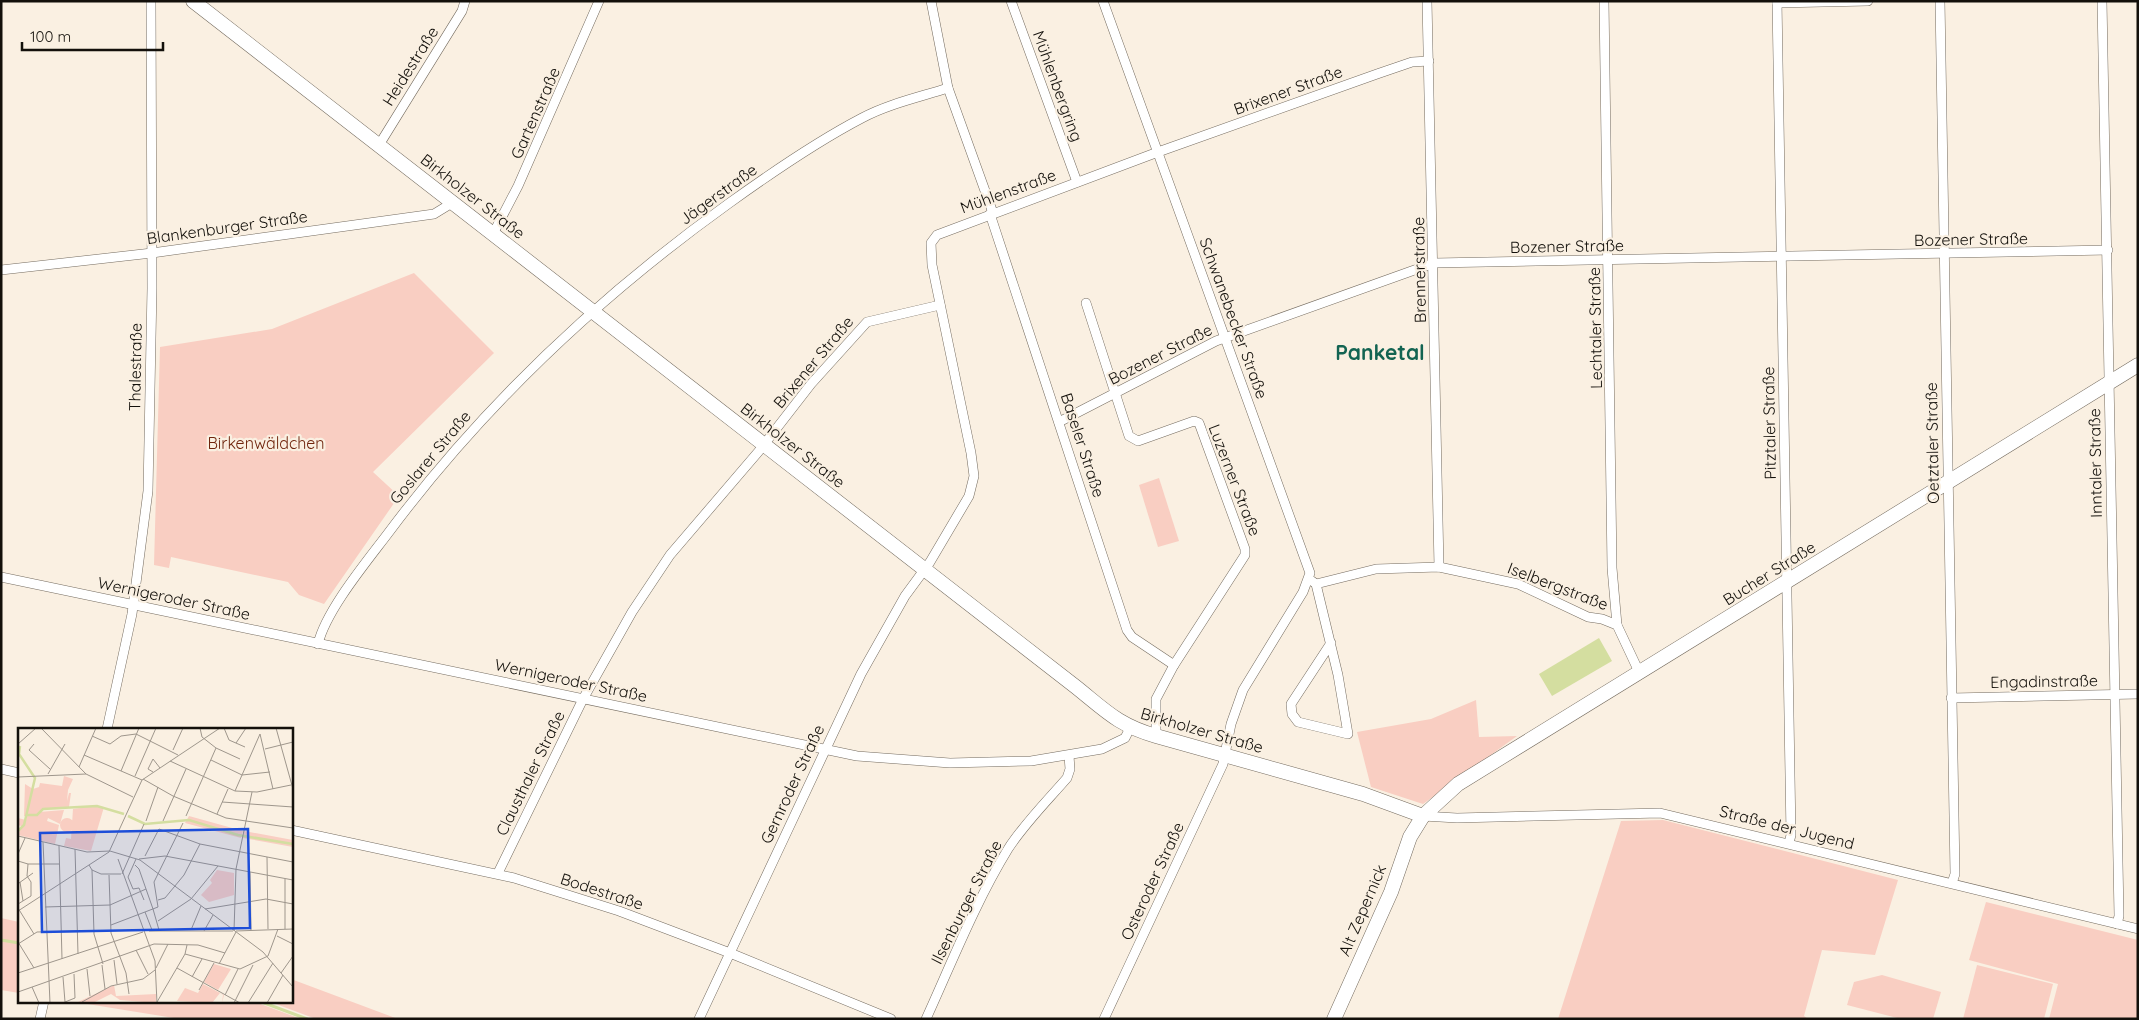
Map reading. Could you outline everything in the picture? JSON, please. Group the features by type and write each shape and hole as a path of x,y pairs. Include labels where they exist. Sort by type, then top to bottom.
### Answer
{"street":[{"name":"Thalestraße","path":"107,728 134,605 148,490 152,253 151,1"},
{"name":"Birkholzer Straße","path":"193,1 924,568 1118,722 1156,736 1363,794 1423,816"},
{"name":"Heidestraße","path":"379,145 462,11 465,1"},
{"name":"Gartenstraße","path":"493,234 518,186 599,1"},
{"path":"931,1 948,88 991,213"},
{"name":"Mühlenbergring","path":"1011,1 1077,182"},
{"name":"Schwanebecker Straße","path":"1103,1 1309,567 1331,643 1348,734 1298,722 1292,714 1291,704 1331,643"},
{"name":"Brennerstraße","path":"1427,1 1439,568"},
{"name":"Lechtaler Straße","path":"1604,1 1612,568 1617,625"},
{"path":"1777,2 1868,1"},
{"name":"Oetztaler Straße","path":"1940,1 1942,255 1955,874 1952,883"},
{"name":"Inntaler Straße","path":"2102,1 2119,916 2116,924"},
{"name":"Pitztaler Straße","path":"1777,2 1791,834 1789,843"},
{"name":"Brixener Straße","path":"1158,152 1412,62 1429,60"},
{"name":"Jägerstraße","path":"592,311 690,232 757,183 866,116 948,88"},
{"name":"Mühlenstraße","path":"924,568 930,562 969,496 974,476 971,453 930,254 931,243 937,235 949,229 1158,152"},
{"name":"Blankenburger Straße","path":"1,270 152,253 434,214 452,203"},
{"name":"Baseler Straße","path":"991,213 1127,630 1132,637 1174,665"},
{"name":"Bozener Straße","path":"1059,422 1226,338 1434,263 1942,255 2108,250"},
{"name":"Luzerner Straße","path":"1086,303 1124,425 1133,440 1194,421 1199,424 1245,549 1245,555 1174,665 1156,700 1156,736"},
{"name":"Brixener Straße","path":"764,445 811,384 867,322 940,305"},
{"name":"Goslarer Straße","path":"318,644 335,609 355,579 425,485 484,416 592,311"},
{"name":"Bucher Straße","path":"1423,816 1458,784 1640,674 2138,365"},
{"name":"Clausthaler Straße","path":"498,873 583,699 632,612 670,555 764,445"},
{"name":"Gernroder Straße","path":"699,1019 825,749 877,644 924,568"},
{"name":"Iselbergstraße","path":"1312,582 1376,569 1439,568 1518,584 1588,617 1602,618 1617,625 1640,674"},
{"name":"Wernigeroder Straße","path":"1,577 825,749 890,760 950,763 1005,762 1070,756 1116,744 1125,738 1130,728"},
{"name":"Osteroder Straße","path":"1104,1019 1226,755 1230,724 1243,690 1312,582"},
{"name":"Engadinstraße","path":"1951,698 2138,694"},
{"name":"Ilsenburger Straße","path":"926,1019 961,938 994,874 1013,843 1067,778 1070,768 1070,756"},
{"path":"1,769 18,773"},
{"name":"Straße der Jugend","path":"1423,816 1458,818 1660,812 2138,929"},
{"name":"Alt Zepernick","path":"1334,1019 1391,892 1410,837 1423,816"},
{"name":"Bodestraße","path":"292,830 498,873 618,911 730,953 890,1019"},
{"path":"40,1019 44,1002"}],"green space":[{"name":"Birkenwäldchen","path":"414,273 494,353 373,472 399,496 324,604 299,595 288,582 171,557 169,568 154,565 160,347 272,329"},
{"path":"1159,478 1179,541 1158,547 1139,485"},
{"path":"1476,700 1479,737 1517,736 1423,804 1371,787 1357,732 1431,719"},
{"path":"1663,820 1898,880 1875,955 1822,950 1804,1016 1808,1019 1558,1019 1621,821"},
{"path":"1986,902 2138,940 2138,1019 2049,1019 2058,984 1969,960"},
{"path":"1,918 18,922 18,993 1,990"},
{"path":"1977,965 2053,984 2044,1019 1963,1019"},
{"path":"1882,975 1941,992 1933,1019 1901,1019 1847,1005 1854,982"},
{"path":"292,979 398,1019 316,1019 271,1002 292,1002"},
{"path":"75,1002 256,1002 301,1019 180,1019"}],"shaded area":[{"path":"1599,638 1612,661 1552,696 1539,674"}],"waterway":[{"path":"1,940 18,943"},
{"path":"262,1002 307,1019"}],"district":[{"name":"Panketal","path":"1380,352"}]}
